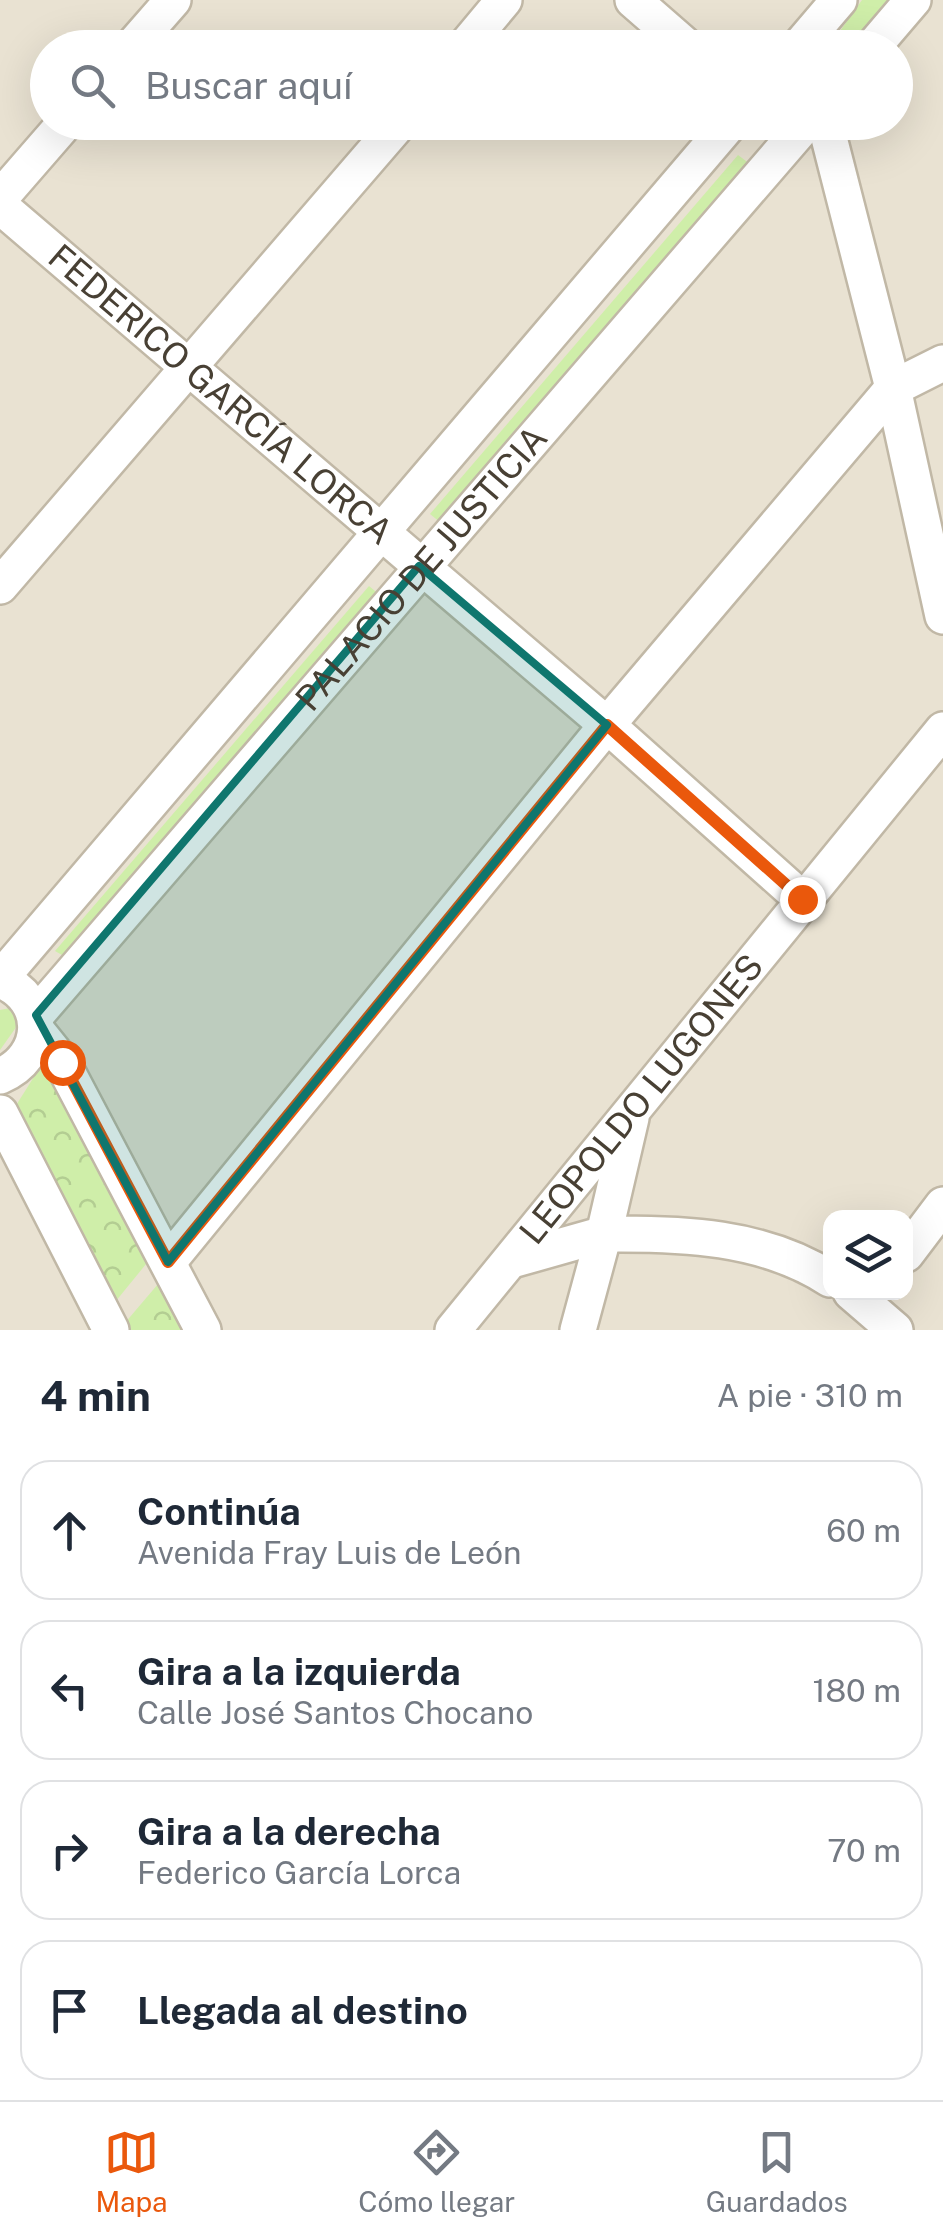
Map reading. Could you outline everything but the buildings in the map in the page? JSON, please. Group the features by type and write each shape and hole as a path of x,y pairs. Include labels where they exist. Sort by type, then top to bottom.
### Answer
{"street":[{"path":"147,30 173,0"},
{"path":"479,30 504,0"},
{"path":"633,0 667,30"},
{"path":"799,0 803,30"},
{"path":"816,30 839,0"},
{"path":"887,30 913,0"},
{"path":"0,198 50,140"},
{"path":"0,586 385,140"},
{"name":"PALACIO DE JUSTICIA","path":"0,980 378,532 716,140"},
{"name":"PALACIO DE JUSTICIA","path":"0,1076 26,1060 36,1023 419,566 799,140"},
{"path":"810,140 894,388 943,616"},
{"name":"FEDERICO GARCÍA LORCA","path":"0,206 188,371 607,725 802,899"},
{"path":"168,1262 607,725 894,388 943,362"},
{"name":"LEOPOLDO LUGONES","path":"453,1330 943,730"},
{"path":"0,980 22,993 203,1330"},
{"path":"578,1330 632,1111"},
{"path":"0,1113 109,1329"},
{"path":"913,1245 943,1205"},
{"path":"512,1260 604,1234 681,1232 760,1248 823,1276"},
{"path":"868,1300 896,1330"}],"highlighted area":[{"path":"419,566 607,725 168,1262 36,1015"}],"shaded area":[{"path":"0,0 943,0 943,1330 0,1330"}],"green space":[{"path":"862,0 899,0 872,30 841,30"},
{"path":"738,155 750,164 441,523 430,514"},
{"path":"369,586 381,596 69,959 55,951"},
{"path":"10,1008 17,1013 17,1026 0,1050 0,1010"},
{"path":"47,1056 151,1258 111,1307 15,1107"},
{"path":"164,1277 189,1330 127,1330 124,1324"}],"route":[{"path":"62,1062 168,1262 607,725 802,899"}]}
